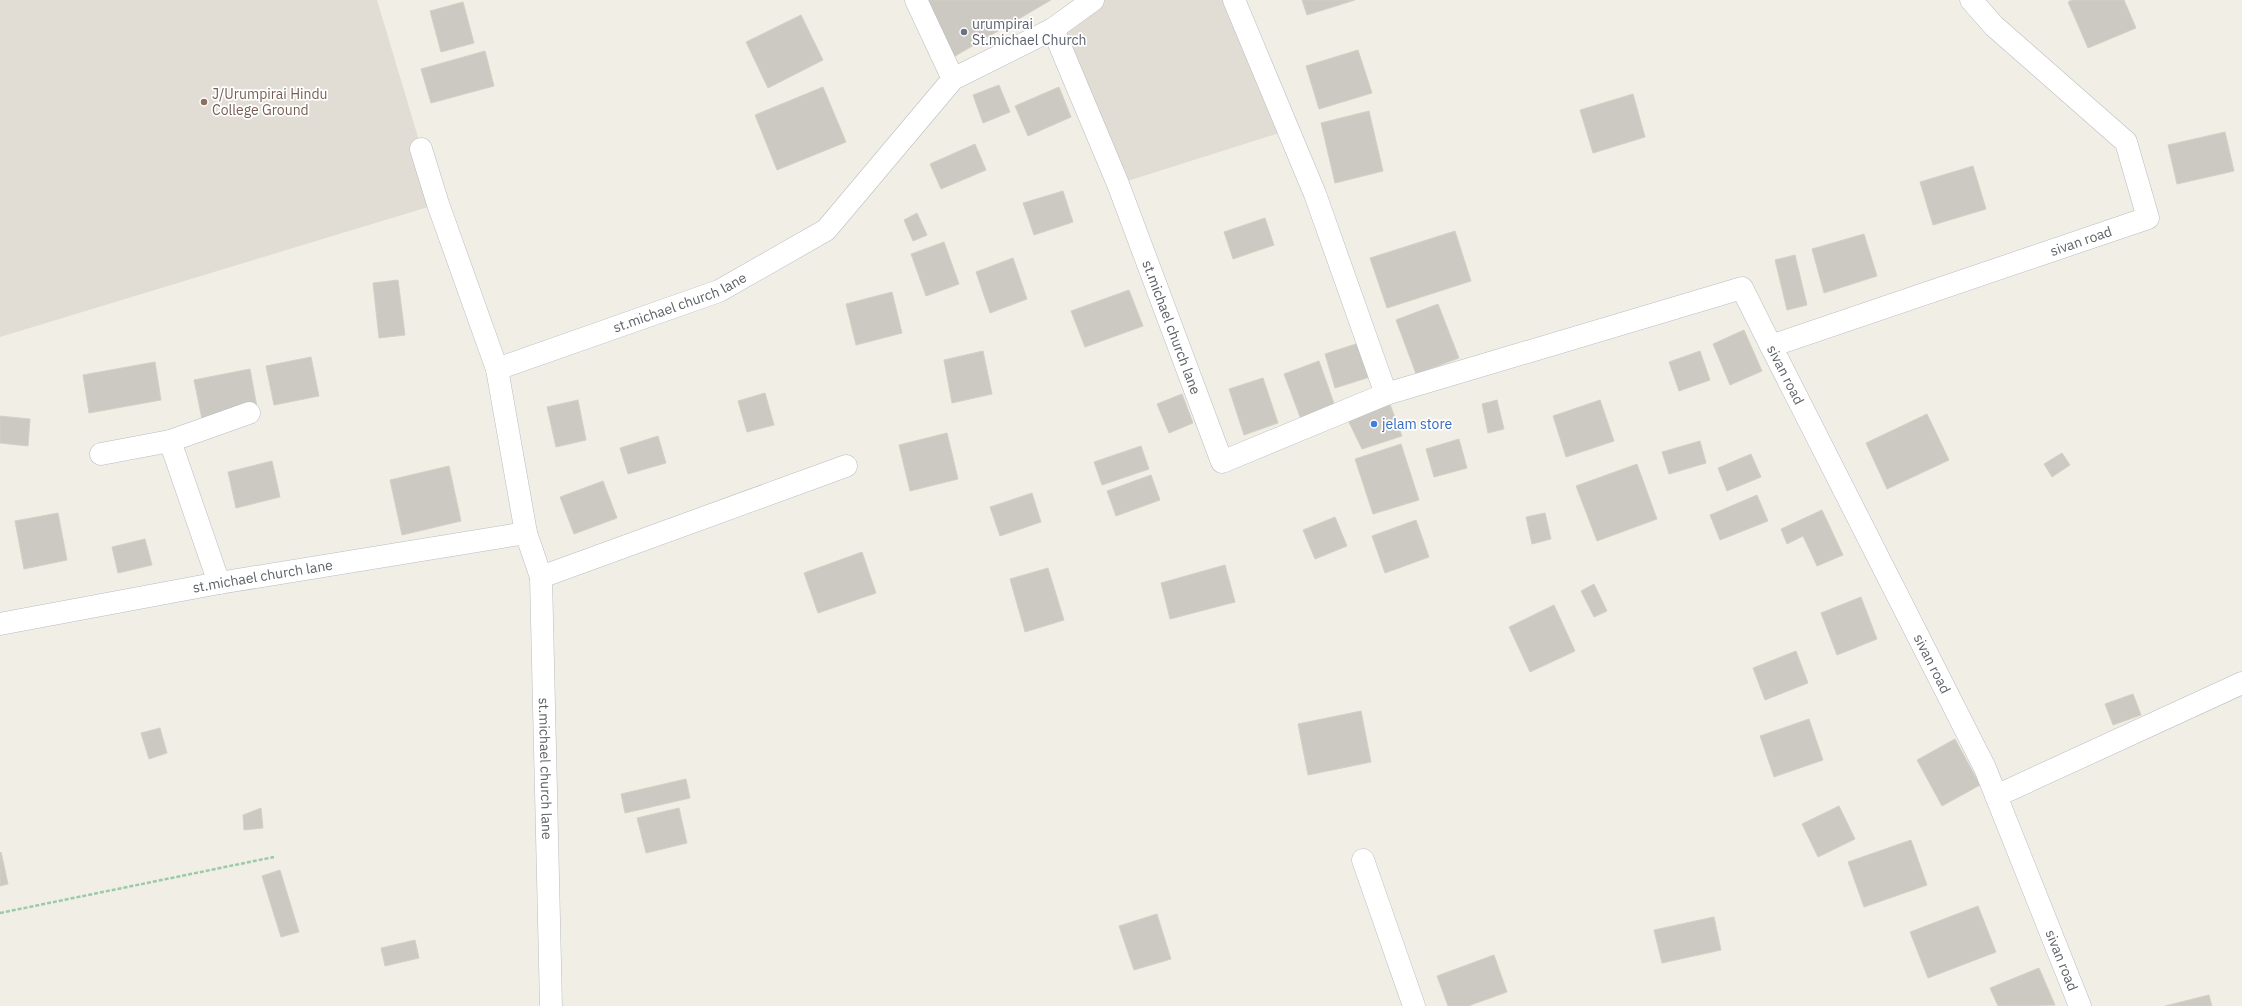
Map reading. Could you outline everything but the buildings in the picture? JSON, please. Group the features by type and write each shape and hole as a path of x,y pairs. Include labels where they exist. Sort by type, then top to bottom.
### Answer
{"street":[{"path":"916,0 953,79"},
{"name":"st.michael church lane","path":"551,1006 541,577 526,533 498,370 719,291 826,230 953,79 1053,29 1093,0"},
{"path":"1234,0 1314,194 1386,394 1742,288 1771,346"},
{"name":"sivan road","path":"1971,0 1994,26 2126,142 2148,218 1771,346 1982,761 2080,1006"},
{"name":"st.michael church lane","path":"1053,29 1118,184 1222,462 1386,394"},
{"path":"421,149 438,204 498,370"},
{"path":"101,454 170,441 249,413"},
{"path":"170,441 219,583"},
{"path":"541,577 846,466"},
{"name":"st.michael church lane","path":"0,624 219,583 526,533"},
{"path":"1996,796 2242,684"},
{"path":"1363,860 1414,1006"}],"path":[{"path":"0,914 274,857"}],"shaded area":[{"name":"J/Urumpirai Hindu College Ground","path":"0,0 377,0 438,204 0,337"},
{"path":"1093,0 1234,0 1289,130 1118,184 1053,29"}],"place":[{"name":"urumpirai St.michael Church","path":"964,32"},
{"name":"J/Urumpirai Hindu College Ground","path":"204,102"},
{"name":"jelam store","path":"1374,424"}]}
